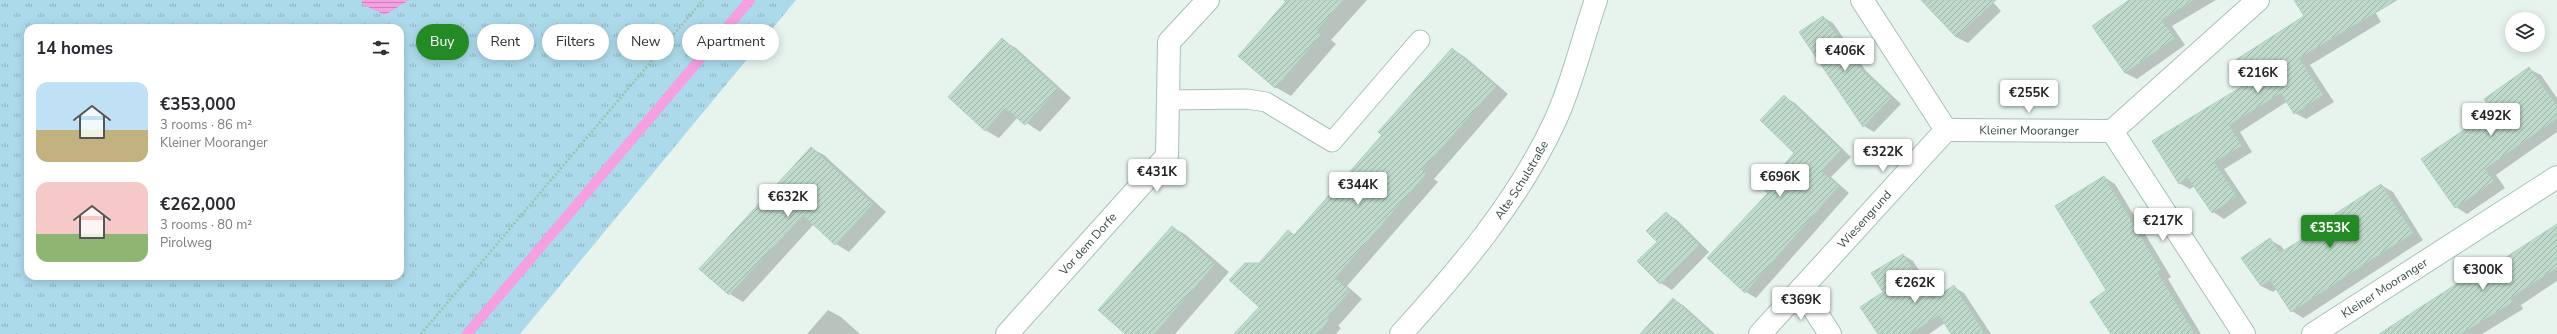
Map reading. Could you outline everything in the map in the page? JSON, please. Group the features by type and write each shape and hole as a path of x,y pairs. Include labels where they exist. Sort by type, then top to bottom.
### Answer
{"street":[{"name":"Vor dem Dorfe","path":"1007,334 1167,156 1169,42 1208,0"},
{"name":"Alte Schulstraße","path":"1401,334 1484,239 1535,160 1556,119 1596,0"},
{"path":"1862,0 1946,130"},
{"path":"2244,334 2112,131 2258,0"},
{"name":"Kleiner Mooranger","path":"1946,130 2112,131"},
{"name":"Wiesengrund","path":"1760,334 1946,130"},
{"name":"Kleiner Mooranger","path":"2313,334 2557,176"},
{"path":"1801,289 1830,334"}],"lane":[{"path":"1168,100 1247,98 1266,102 1332,142 1420,40"}],"path":[{"path":"421,334 703,0"}],"green space":[{"path":"0,0 796,0 776,24 682,24 682,60 746,60 520,334 0,334"}],"shaded area":[{"path":"362,0 409,0 385,15 362,4"}],"building":[{"path":"1287,0 1343,0 1317,30 1321,35 1275,88 1238,56"},
{"path":"1921,0 1996,0 1956,37"},
{"path":"2129,0 2194,0 2161,20 2175,38 2125,73 2092,26"},
{"path":"2294,0 2397,0 2299,58 2323,95 2294,114 2281,93 2229,125 2242,146 2214,162 2237,196 2212,213 2188,178 2179,184 2152,141 2248,83 2234,61 2304,16"},
{"path":"1823,16 1856,64 1891,98 1863,127 1799,32"},
{"path":"1002,38 1058,89 1025,125 1005,108 985,131 948,97"},
{"path":"1452,48 1496,86 1422,170 1426,174 1335,278 1350,291 1326,318 1329,320 1317,334 1234,334 1259,307 1229,280 1245,263 1259,263 1288,230 1294,235 1382,135 1378,132"},
{"path":"2529,67 2557,106 2557,118 2485,169 2494,181 2455,208 2421,159 2492,111 2484,99"},
{"path":"1784,95 1841,150 1821,171 1839,186 1745,293 1707,258 1768,193 1763,189 1794,153 1760,120"},
{"path":"811,147 873,204 835,245 803,215 729,295 699,269"},
{"path":"2104,176 2161,270 2157,272 2195,334 2111,334 2090,302 2106,290 2055,206"},
{"path":"2381,184 2413,233 2291,312 2270,280 2261,286 2241,258 2270,238 2280,253 2337,217 2335,214"},
{"path":"1666,212 1699,245 1660,284 1637,261 1657,242 1646,231"},
{"path":"2557,224 2557,268 2510,298 2513,302 2461,334 2379,334 2455,285 2489,265 2491,267"},
{"path":"1172,226 1215,264 1154,334 1125,334 1098,310"},
{"path":"1903,254 1932,300 1954,285 1985,334 1951,334 1939,315 1910,334 1878,334 1860,307 1883,292 1871,273"},
{"path":"1673,298 1712,334 1640,334"}],"waterway":[{"path":"467,334 750,0"}]}
